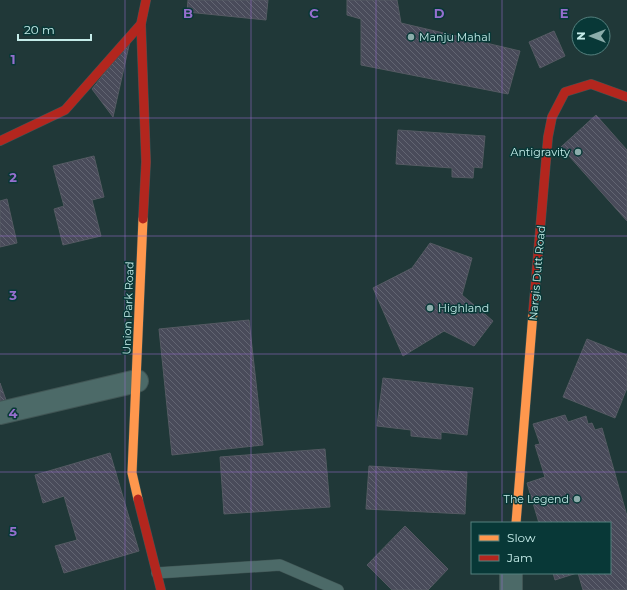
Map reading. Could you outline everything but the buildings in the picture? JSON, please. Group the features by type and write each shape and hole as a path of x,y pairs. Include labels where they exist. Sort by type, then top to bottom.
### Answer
{"street":[{"name":"Union Park Road","path":"146,0 141,24 146,162 132,473 161,590"},
{"path":"0,141 65,110 141,24"},
{"name":"Nargis Dutt Road","path":"516,522 548,137 552,117 565,92 591,84 627,97"},
{"path":"0,413 137,381"},
{"path":"511,574 511,590"}],"lane":[{"path":"157,573 280,565 338,590"}],"traffic: slow":[{"path":"138,499 132,473 143,219"},
{"path":"516,522 533,313"}],"traffic: jam":[{"path":"0,141 65,110 141,24 146,0"},
{"path":"141,24 146,162 143,219"},
{"path":"533,313 548,137 552,117 565,92 591,84 627,97"},
{"path":"138,499 161,590"}],"place":[{"name":"Manju Mahal","path":"411,37"},
{"name":"Antigravity","path":"578,152"},
{"name":"Highland","path":"430,308"},
{"name":"The Legend","path":"577,499"}]}
